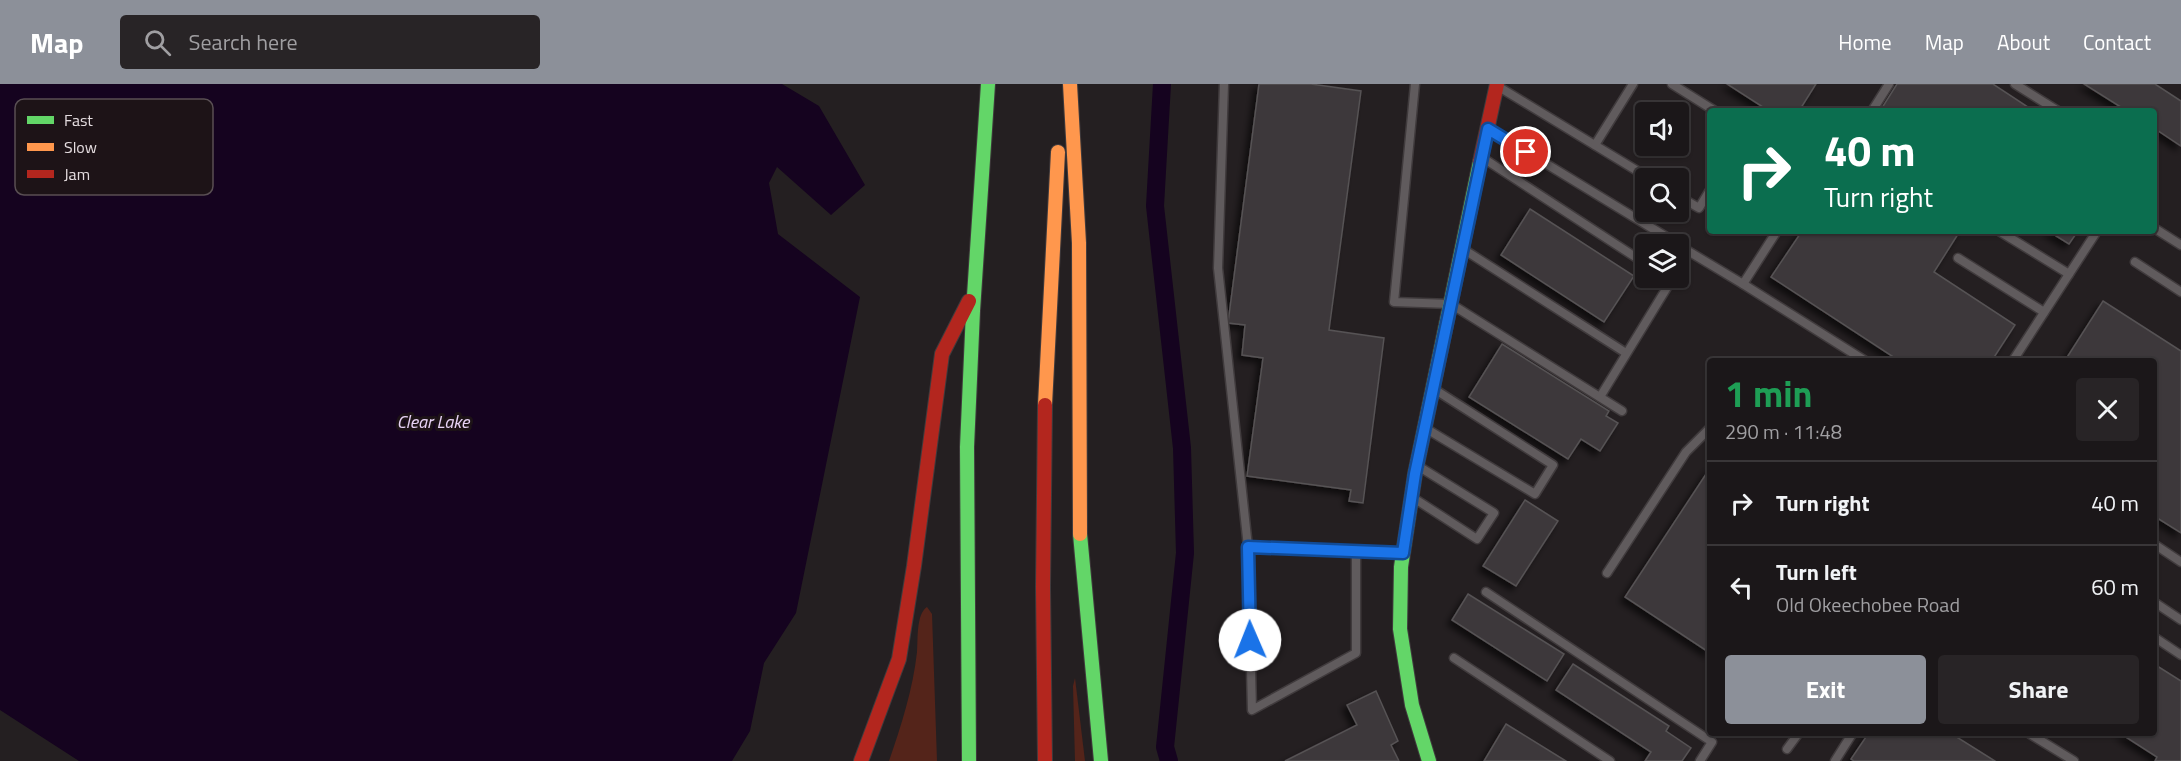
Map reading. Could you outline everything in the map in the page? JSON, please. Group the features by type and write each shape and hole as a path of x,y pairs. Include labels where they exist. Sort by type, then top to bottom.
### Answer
{"main road":[{"path":"969,761 966,511 974,291 988,84"},
{"path":"1045,761 1043,608 1045,400 1063,84"},
{"path":"1070,84 1079,243 1080,540 1101,761"},
{"path":"1429,761 1412,705 1400,629 1403,553 1417,465 1497,85"},
{"path":"861,761 899,658 914,566 942,354 974,291"}],"lane":[{"path":"1224,84 1218,268 1248,547 1252,710 1356,653 1356,551"},
{"path":"1415,84 1394,302 1451,304 1622,411"},
{"path":"1595,145 1633,84"},
{"path":"1672,84 1710,108"},
{"path":"1874,108 1889,84"},
{"path":"2015,84 2053,108"},
{"path":"1497,85 1635,169"},
{"path":"1488,129 1660,234"},
{"path":"1482,157 1635,257"},
{"path":"1689,202 1699,208 1707,195"},
{"path":"2157,230 2181,245"},
{"path":"1743,284 1775,234"},
{"path":"2004,234 2069,273"},
{"path":"2015,358 2095,234"},
{"path":"1463,248 1626,353"},
{"path":"1689,252 1861,358"},
{"path":"1958,258 2044,312"},
{"path":"2135,262 2181,292"},
{"path":"1600,397 1667,288"},
{"path":"1425,428 1535,494 1553,465 1433,389"},
{"path":"1607,573 1686,452 1707,431"},
{"path":"1412,497 1477,539 1494,513 1417,465"},
{"path":"2157,546 2181,562"},
{"path":"1248,547 1403,553"},
{"path":"1486,592 1712,742 1700,761"},
{"path":"2157,604 2181,620"},
{"path":"2157,639 2181,654"},
{"path":"1454,658 1610,761"},
{"path":"1787,750 1797,736"},
{"path":"1835,761 1851,736"},
{"path":"2033,736 2074,761"}],"shaded area":[{"path":"927,607 932,614 937,761 889,761 913,680 919,621 923,610"},
{"path":"1075,678 1085,761 1075,761 1073,686"}],"water":[{"name":"Clear Lake","path":"0,84 782,84 819,106 865,185 831,215 777,167 769,183 778,234 860,297 796,613 764,663 750,731 732,761 79,761 0,710"}],"building":[{"path":"1259,84 1311,84 1361,91 1329,330 1384,338 1363,503 1349,501 1351,490 1247,476 1263,358 1242,355 1245,325 1228,323"},
{"path":"1727,84 1816,84 1801,108 1764,108"},
{"path":"1897,84 1993,84 2029,108 1882,108"},
{"path":"2084,84 2155,84 2181,101 2181,146 2157,130 2157,108 2122,108"},
{"path":"1530,209 1634,276 1604,322 1501,255"},
{"path":"1800,234 1958,234 1934,272 2015,325 1994,358 1895,358 1771,277"},
{"path":"2053,234 2076,234 2069,244"},
{"path":"2103,301 2181,351 2181,533 2157,518 2157,358 2067,358"},
{"path":"1502,344 1609,411 1606,416 1618,423 1600,451 1581,439 1568,459 1469,397"},
{"path":"1707,473 1707,651 1625,597"},
{"path":"1525,500 1558,521 1516,586 1483,566"},
{"path":"1468,594 1564,654 1547,681 1452,620"},
{"path":"1573,664 1669,726 1666,731 1691,748 1682,761 1645,761 1651,752 1556,690"},
{"path":"2157,666 2181,681 2181,761 2155,761 2157,757 2124,736 2157,736"},
{"path":"1376,691 1398,741 1391,745 1399,761 1285,761 1357,725 1347,705"},
{"path":"1506,724 1566,761 1484,761"},
{"path":"1867,736 1955,736 1995,761 1854,761 1851,759"}],"waterway":[{"path":"1162,84 1155,206 1182,448 1185,553 1165,747 1169,761"}],"traffic: fast":[{"path":"969,761 967,447 973,311 988,84"},
{"path":"1429,761 1412,705 1400,629 1401,567 1415,474 1480,162"},
{"path":"1080,534 1101,761"}],"traffic: slow":[{"path":"1070,84 1079,243 1080,534"},
{"path":"1045,405 1058,152"}],"traffic: jam":[{"path":"1480,162 1497,84"},
{"path":"861,761 899,659 914,566 942,354 969,301"},
{"path":"1045,405 1043,587 1045,761"}],"route":[{"path":"1250,640 1248,547 1403,553 1415,474 1488,129 1526,152"}]}
